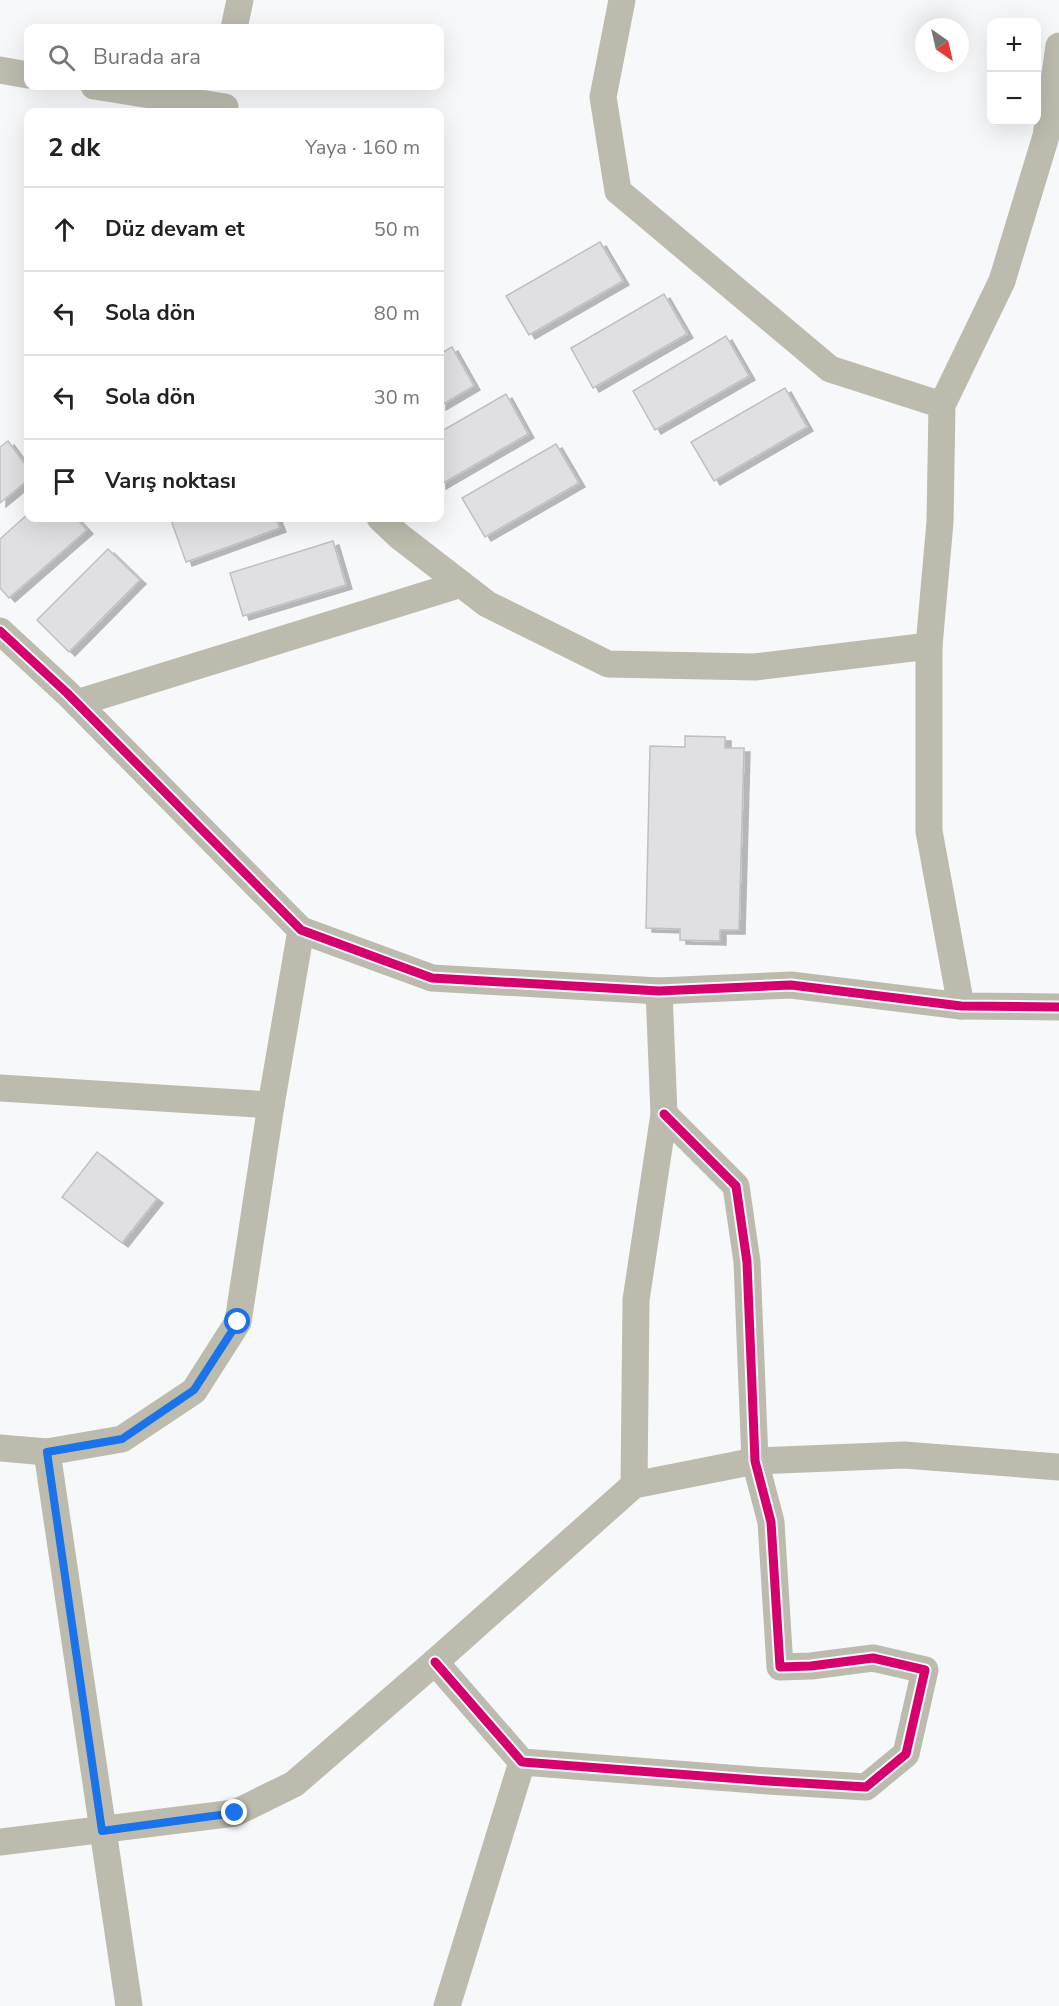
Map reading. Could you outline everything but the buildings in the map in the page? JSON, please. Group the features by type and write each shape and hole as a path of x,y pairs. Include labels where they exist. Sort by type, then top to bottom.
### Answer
{"street":[{"path":"235,24 240,0"},
{"path":"622,0 603,97 618,191 830,369 942,405"},
{"path":"961,1006 929,831 929,646 940,522 942,405 1002,281 1046,136 1059,45"},
{"path":"0,70 24,74"},
{"path":"127,90 225,102"},
{"path":"384,522 487,604 608,664 754,667 929,646"},
{"path":"77,704 461,584"},
{"path":"0,631 77,704 301,930 432,978 659,991 791,985 961,1006 1059,1007"},
{"path":"0,1448 47,1452 122,1439 194,1390 238,1322 271,1105 301,930"},
{"path":"634,1485 636,1300 664,1114 659,991"},
{"path":"0,1088 271,1105"},
{"path":"435,1662 522,1762 866,1787 906,1754 925,1670 873,1658 811,1666 780,1666 771,1522 755,1461 747,1262 736,1186 664,1114"},
{"path":"47,1452 129,2006"},
{"path":"0,1842 235,1813 294,1784 634,1485 755,1461 904,1455 1059,1467"},
{"path":"447,2006 522,1762"}],"cycle path":[{"path":"0,631 67,693 301,930 432,978 659,991 791,985 961,1006 1059,1007"},
{"path":"435,1662 522,1762 866,1787 906,1754 925,1670 873,1658 811,1666 780,1667 771,1522 755,1461 747,1262 736,1186 664,1114"}],"route":[{"path":"235,1813 102,1831 47,1452 122,1439 194,1390 238,1322"}]}
